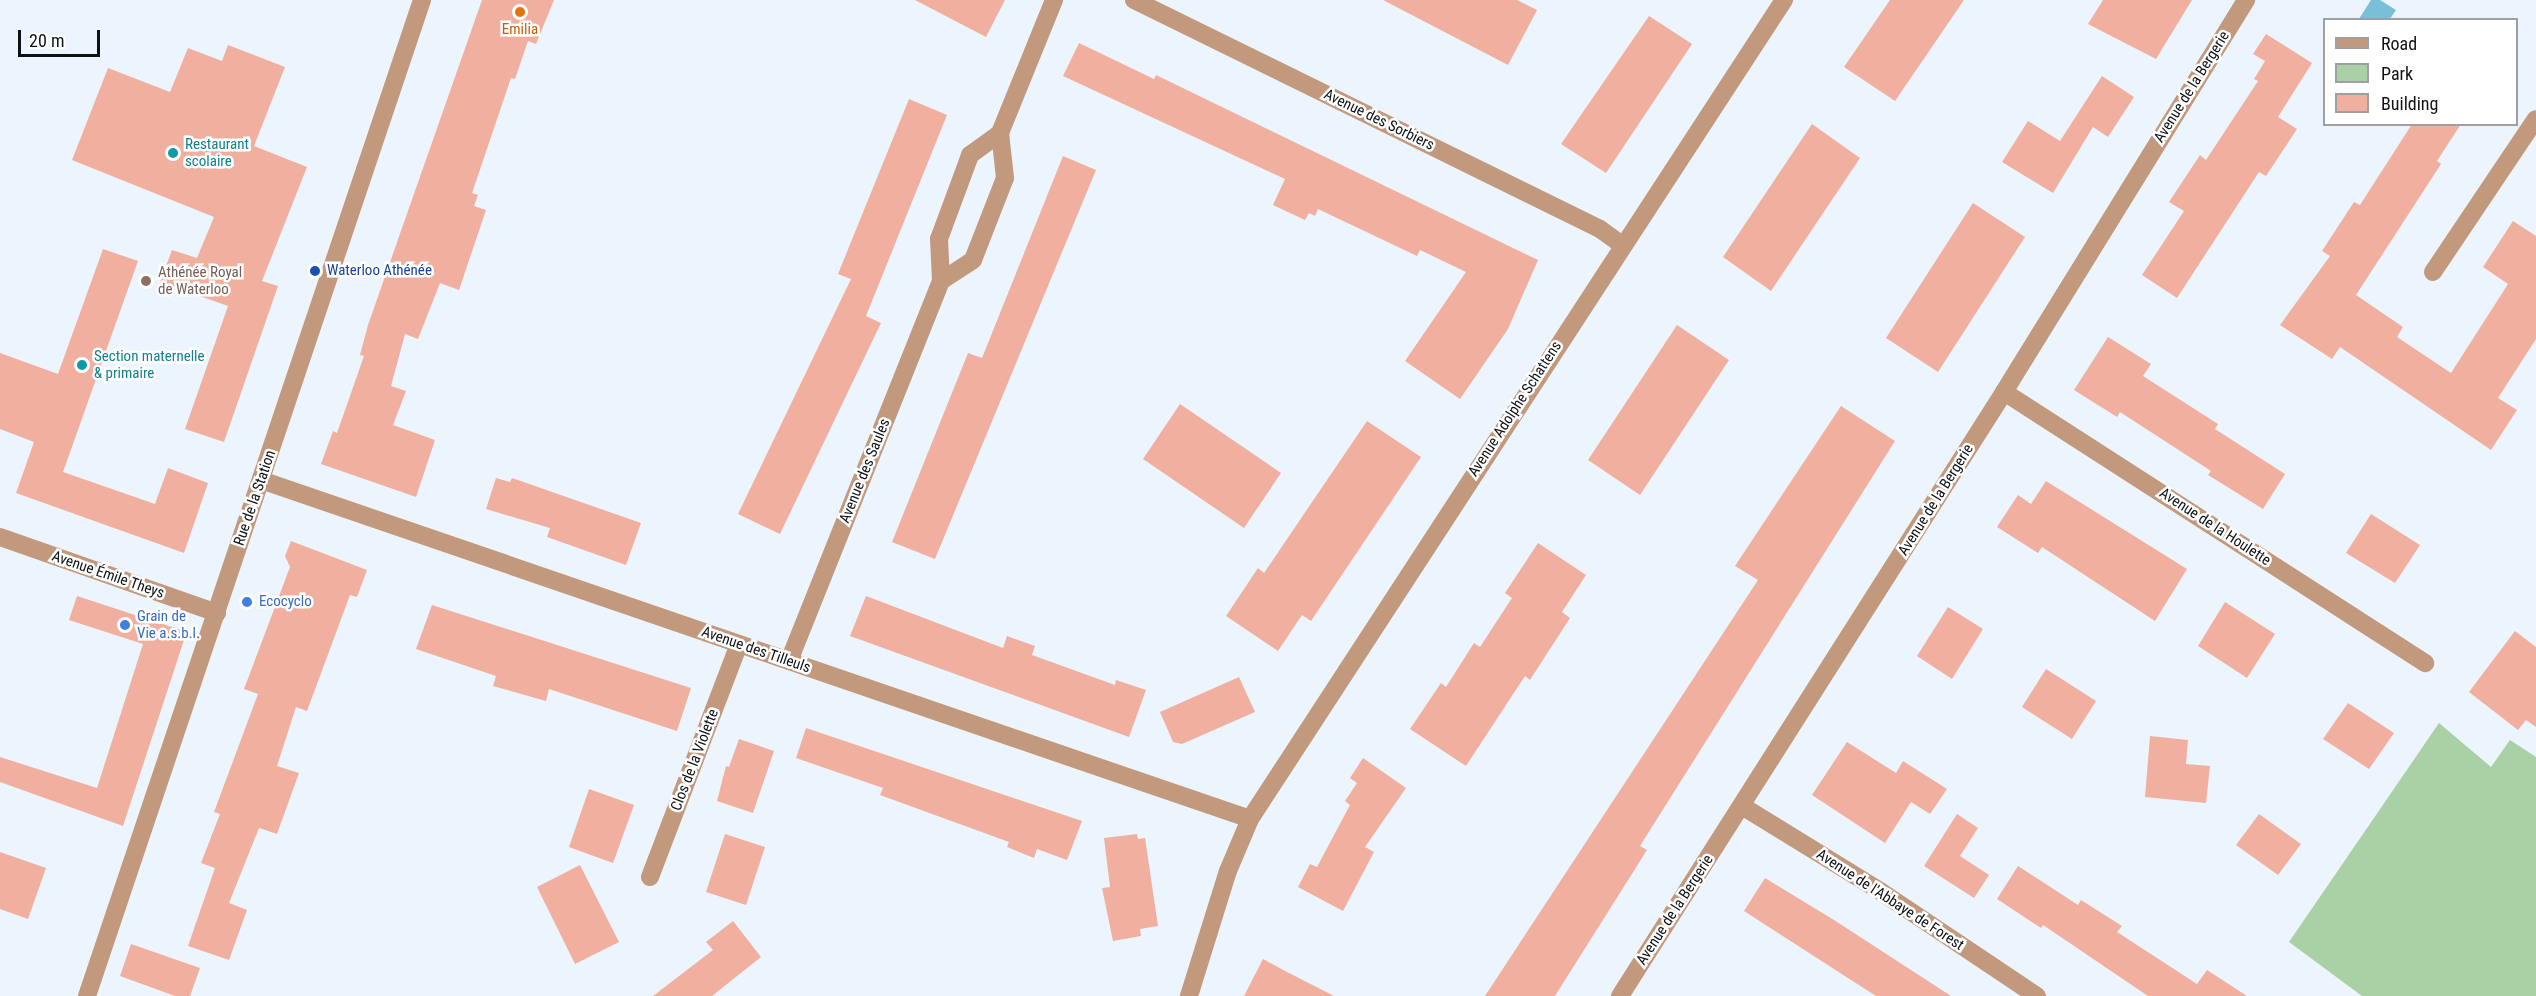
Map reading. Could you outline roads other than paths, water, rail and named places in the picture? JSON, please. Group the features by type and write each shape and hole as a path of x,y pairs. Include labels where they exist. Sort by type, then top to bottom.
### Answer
{"street":[{"name":"Rue de la Station","path":"87,996 422,0"},
{"path":"941,281 973,260 1005,178 1000,134 1054,0"},
{"name":"Avenue des Sorbiers","path":"1134,0 1600,229 1622,244"},
{"name":"Avenue Adolphe Schattens","path":"1190,996 1228,871 1250,819 1622,244 1784,0"},
{"name":"Avenue de la Bergerie","path":"1620,996 2004,392 2246,0"},
{"path":"2433,272 2536,119"},
{"name":"Avenue des Saules","path":"789,661 941,281 939,239 970,155 1000,134"},
{"name":"Avenue de la Houlette","path":"2004,392 2425,663"},
{"name":"Avenue des Tilleuls","path":"261,480 1250,819"},
{"name":"Avenue Émile Theys","path":"0,537 217,613"},
{"name":"Clos de la Violette","path":"650,877 739,644"},
{"name":"Avenue de l'Abbaye de Forest","path":"1742,806 1880,891 2037,996"}],"water":[{"path":"2371,0 2380,0 2396,10 2391,18 2360,18"}],"place":[{"name":"Emilia","path":"520,12"},
{"name":"Restaurant scolaire","path":"173,153"},
{"name":"Waterloo Athénée","path":"315,271"},
{"name":"Athénée Royal de Waterloo","path":"146,281"},
{"name":"Section maternelle & primaire","path":"82,365"},
{"name":"Ecocyclo","path":"247,602"},
{"name":"Grain de Vie a.s.b.l.","path":"125,625"}]}
